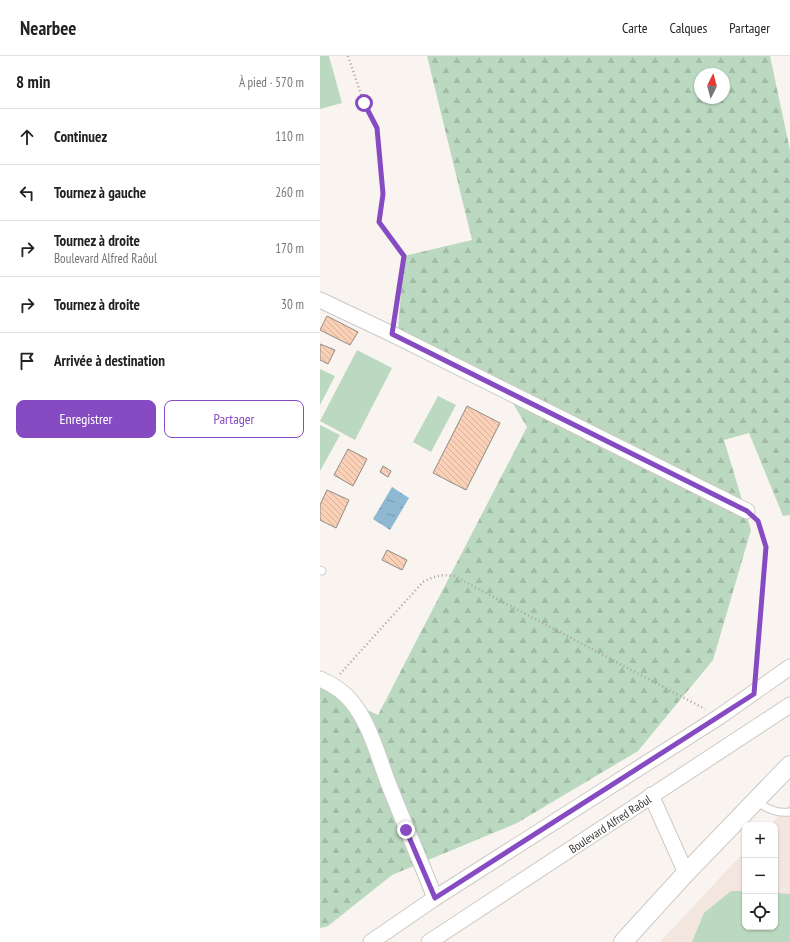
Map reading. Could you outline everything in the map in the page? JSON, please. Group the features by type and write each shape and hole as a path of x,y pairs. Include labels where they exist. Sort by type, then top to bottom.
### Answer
{"street":[{"path":"320,300 392,334 747,511"},
{"path":"371,942 435,898 719,717 754,694 790,667"},
{"path":"326,682 351,700 369,731 406,830 435,898"},
{"name":"Boulevard Alfred Raôul","path":"429,942 790,705"},
{"path":"623,942 686,873 790,765"},
{"path":"651,795 686,873"}],"lane":[{"path":"755,801 773,811 783,813 790,812"}],"path":[{"path":"348,56 364,103 377,128 383,194 379,222 404,256 392,334"},
{"path":"747,511 758,521 766,547 754,694"},
{"path":"326,682 423,582 433,576 444,574 454,576 719,717"}],"shaded area":[{"path":"790,804 790,942 660,942 742,854 742,930 778,930 778,822 773,822"}],"green space":[{"path":"320,56 329,56 342,103 320,109"},
{"path":"427,56 770,56 790,150 790,515 783,516 749,433 724,440 751,530 713,660 638,751 517,823 392,875 328,926 320,928 320,687 378,715 527,427 508,395 397,341 404,256 472,240"},
{"path":"357,350 392,368 355,440 320,421"},
{"path":"320,369 335,376 320,405"},
{"path":"438,396 456,405 431,452 413,442"},
{"path":"320,425 340,435 320,471"},
{"path":"731,891 742,891 742,930 778,930 778,893 790,894 790,942 692,942 704,913"}],"water":[{"path":"392,487 409,498 390,530 373,519"}],"building":[{"path":"327,316 358,332 350,345 320,330"},
{"path":"320,344 335,350 328,364 320,360"},
{"path":"467,406 500,423 466,490 433,473"},
{"path":"348,449 367,459 353,486 334,475"},
{"path":"383,466 391,471 388,477 380,472"},
{"path":"327,490 349,500 336,528 320,520 320,505"},
{"path":"387,550 407,560 402,570 382,560"}],"route":[{"path":"364,103 377,128 383,194 379,222 404,256 392,334 747,511 758,521 766,547 754,694 435,898 406,830"}]}
